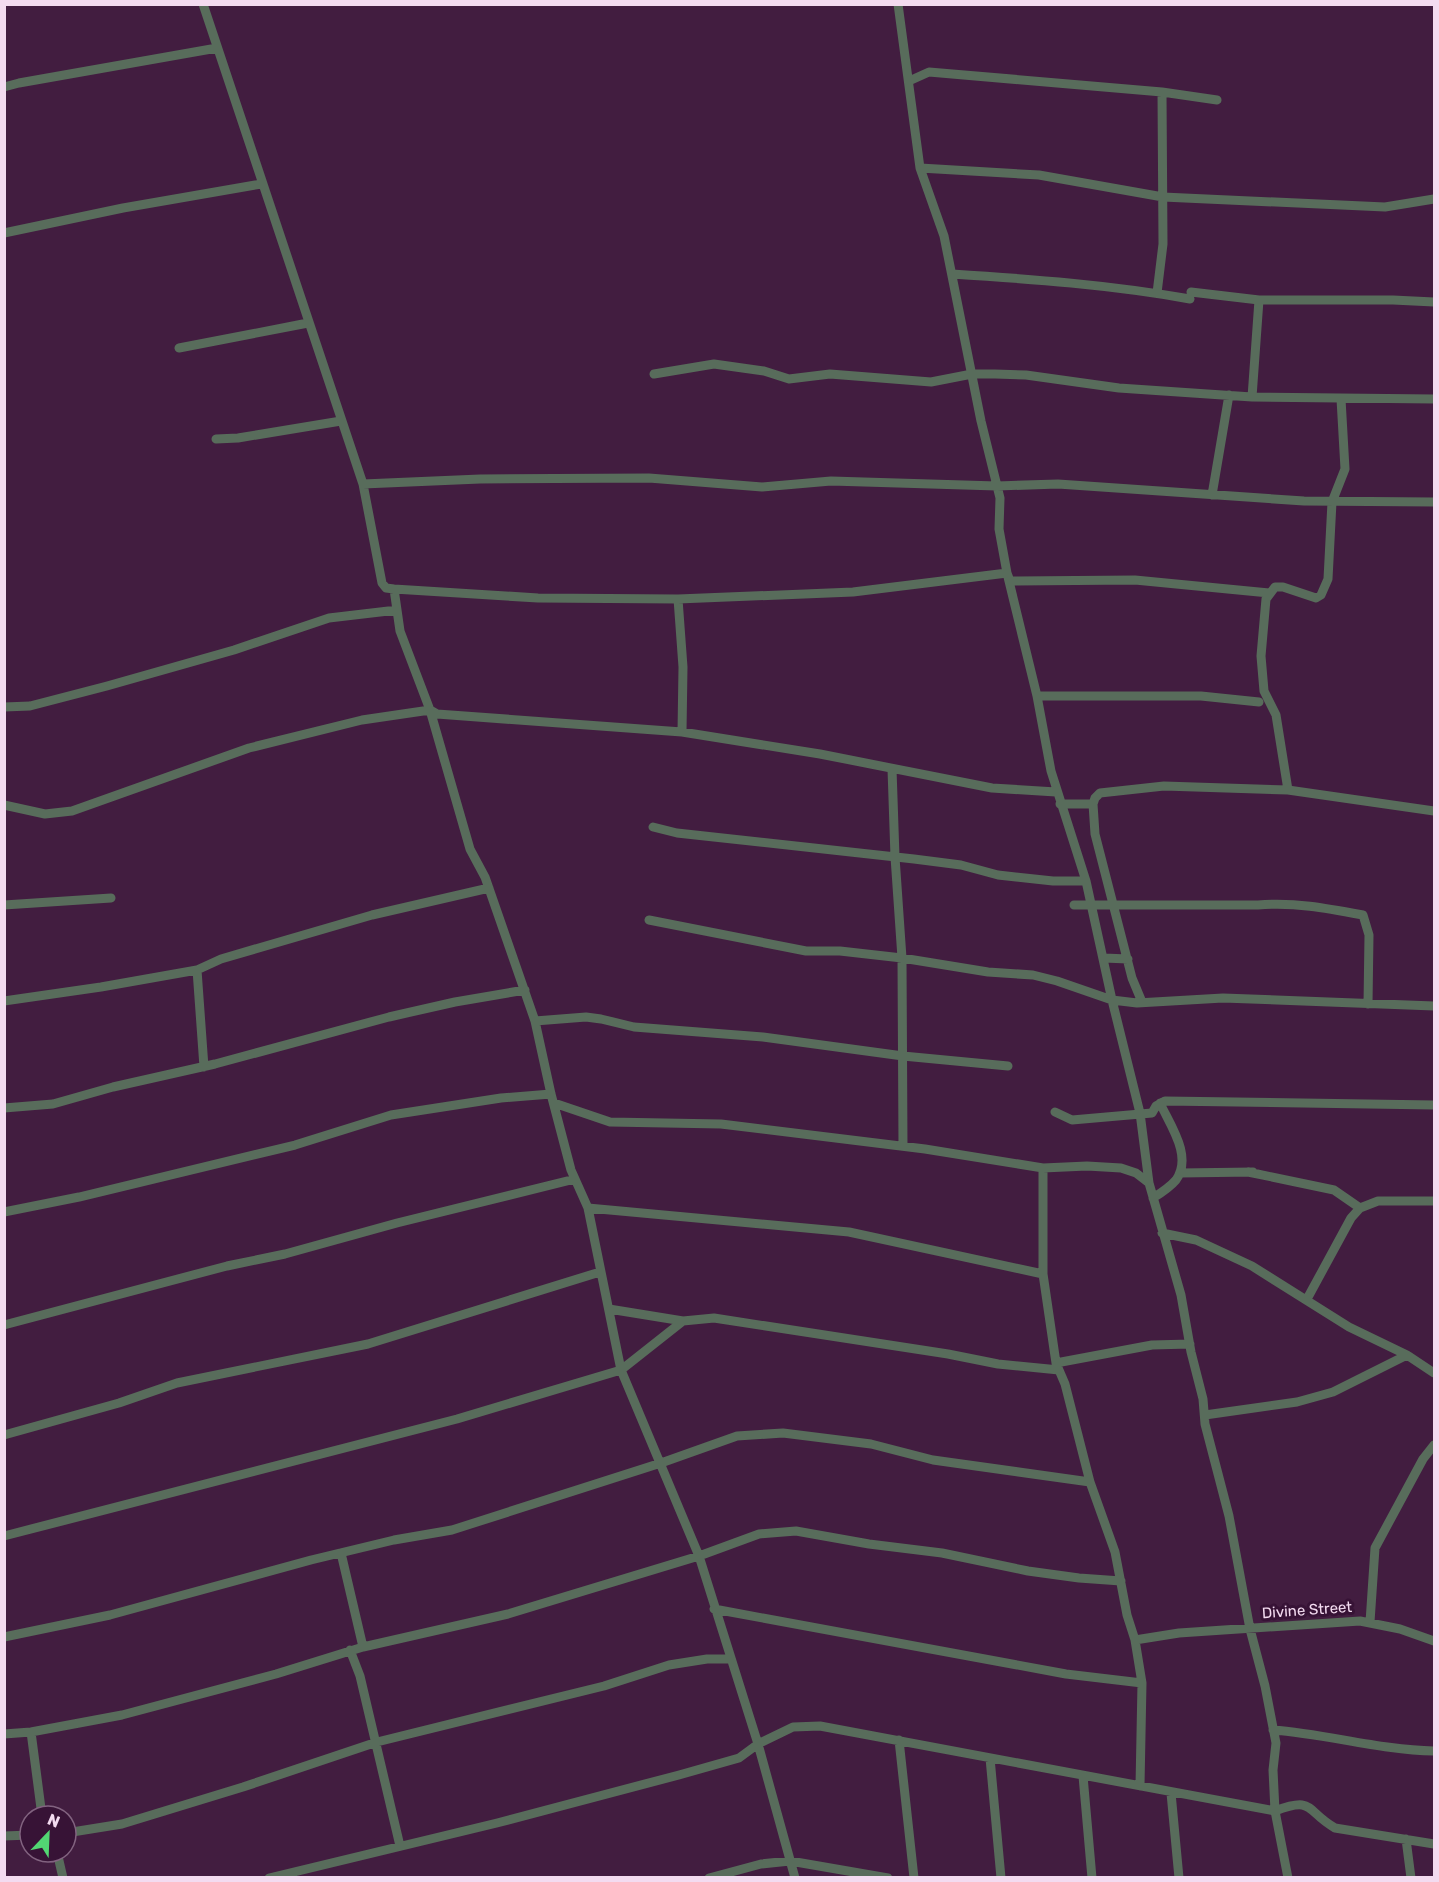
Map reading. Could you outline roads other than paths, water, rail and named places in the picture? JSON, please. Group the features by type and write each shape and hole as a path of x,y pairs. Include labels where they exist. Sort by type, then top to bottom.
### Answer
{"street":[{"path":"203,4 261,184 363,484 382,583 386,588 538,598 678,598 853,592 1007,573"},
{"path":"898,4 920,168 944,236 997,486 1000,507 999,529 1007,573 1037,696 1056,792 1086,881 1140,1113 1149,1183 1181,1295 1203,1399 1205,1424 1229,1516 1250,1629 1265,1686 1276,1743 1273,1770 1275,1811 1288,1878"},
{"path":"4,87 19,82 217,48"},
{"path":"909,81 929,72 1162,92 1217,100"},
{"path":"1157,293 1163,244 1162,92"},
{"path":"920,168 1039,175 1163,197 1385,207 1434,200"},
{"path":"4,233 123,208 261,184"},
{"path":"952,274 1018,278 1190,296 1259,300 1434,302"},
{"path":"1252,397 1259,300"},
{"path":"179,348 308,323"},
{"path":"654,374 714,364 764,371 789,380 830,374 931,382 972,374 1026,375 1119,388 1252,397 1434,399"},
{"path":"1212,495 1229,395"},
{"path":"1288,790 1276,715 1264,691 1261,656 1266,599 1275,587 1283,587 1316,598 1321,595 1328,579 1332,502 1345,469 1341,399"},
{"path":"216,439 238,438 341,421"},
{"path":"363,484 480,479 650,478 762,487 831,481 997,486 1058,484 1332,502 1434,502"},
{"path":"1007,573 1010,580 1135,580 1269,593"},
{"path":"394,590 400,631 430,710 470,849 489,888 536,1021 553,1098 575,1179 588,1208 621,1370 699,1556 758,1744 795,1878"},
{"path":"678,598 683,676 682,732"},
{"path":"4,707 30,706 107,686 234,650 329,618 397,610"},
{"path":"1037,696 1201,696 1259,702"},
{"path":"4,805 45,814 72,811 249,748 362,720 430,710 437,714 682,732 820,754 992,788 1056,792"},
{"path":"892,769 902,958 903,1146"},
{"path":"1142,1002 1131,978 1095,834 1093,804 1100,793 1164,786 1288,790 1434,811"},
{"path":"1060,804 1093,804"},
{"path":"653,827 677,833 961,865 998,874 1053,881 1086,881"},
{"path":"4,1001 197,970 221,958 372,915 489,888"},
{"path":"4,905 111,898"},
{"path":"1074,905 1245,899"},
{"path":"1074,905 1285,903 1311,905 1363,915 1369,935 1368,1004"},
{"path":"1074,905 1113,904"},
{"path":"1092,906 1113,904"},
{"path":"649,920 806,951 840,951 988,972 1033,975 1112,1000 1142,1002 1222,998 1434,1006"},
{"path":"1104,958 1128,959"},
{"path":"197,970 204,1067"},
{"path":"4,1108 53,1104 114,1087 204,1067 389,1017 455,1002 525,990"},
{"path":"536,1021 593,1018 634,1026 763,1037 903,1056 1008,1066"},
{"path":"4,1212 79,1197 295,1145 391,1115 501,1098 553,1098 610,1122 720,1124 903,1146 1043,1168 1087,1166 1121,1168 1136,1173 1149,1183"},
{"path":"1160,1103 1300,1102 1434,1106"},
{"path":"1152,1113 1160,1103"},
{"path":"1154,1198 1174,1182 1180,1173 1183,1154 1160,1103"},
{"path":"1055,1112 1067,1118 1079,1120 1140,1113 1165,1114"},
{"path":"1043,1168 1043,1274 1057,1366 1065,1384 1090,1482 1115,1552 1127,1615 1136,1640 1142,1683 1140,1786"},
{"path":"1248,1172 1334,1190 1360,1208"},
{"path":"1180,1173 1271,1172"},
{"path":"4,1325 227,1266 285,1254 397,1223 575,1179"},
{"path":"1306,1299 1351,1218 1360,1208 1378,1201 1434,1201"},
{"path":"588,1208 849,1232 1043,1274"},
{"path":"1162,1233 1196,1240 1252,1266 1349,1328 1407,1355 1434,1373"},
{"path":"4,1435 119,1403 177,1383 368,1344 600,1272"},
{"path":"609,1309 683,1321 714,1318 948,1354 998,1364 1057,1366 1152,1345 1190,1344"},
{"path":"4,1536 457,1419 621,1370 683,1321"},
{"path":"1204,1414 1298,1402 1333,1392 1407,1355"},
{"path":"4,1637 111,1615 341,1553 452,1530 661,1463 737,1436 783,1433 871,1444 933,1460 1090,1482"},
{"path":"1370,1622 1375,1548 1434,1445"},
{"path":"4,1734 31,1732 122,1715 276,1674 350,1650 508,1614 699,1556 759,1534 796,1531 869,1544 942,1553 1028,1571 1121,1581"},
{"path":"341,1553 363,1647"},
{"path":"714,1608 1066,1674 1142,1683"},
{"name":"Divine Street","path":"1136,1640 1179,1634 1327,1622 1370,1622 1400,1629 1434,1641"},
{"path":"350,1650 360,1677 377,1742 400,1846"},
{"path":"78,1831 122,1824 243,1787 377,1742 604,1686 669,1665 707,1659 731,1659"},
{"path":"269,1878 497,1823 739,1758 758,1744 793,1727 820,1726 1275,1811 1295,1804 1306,1805 1324,1822 1335,1828 1434,1844"},
{"path":"1273,1730 1302,1732 1377,1746 1434,1751"},
{"path":"31,1732 40,1804"},
{"path":"899,1740 914,1878"},
{"path":"990,1758 1001,1878"},
{"path":"1083,1776 1092,1878"},
{"path":"1171,1793 1179,1878"},
{"path":"1406,1839 1411,1878"},
{"path":"709,1878 761,1864 790,1861 888,1878"}]}
